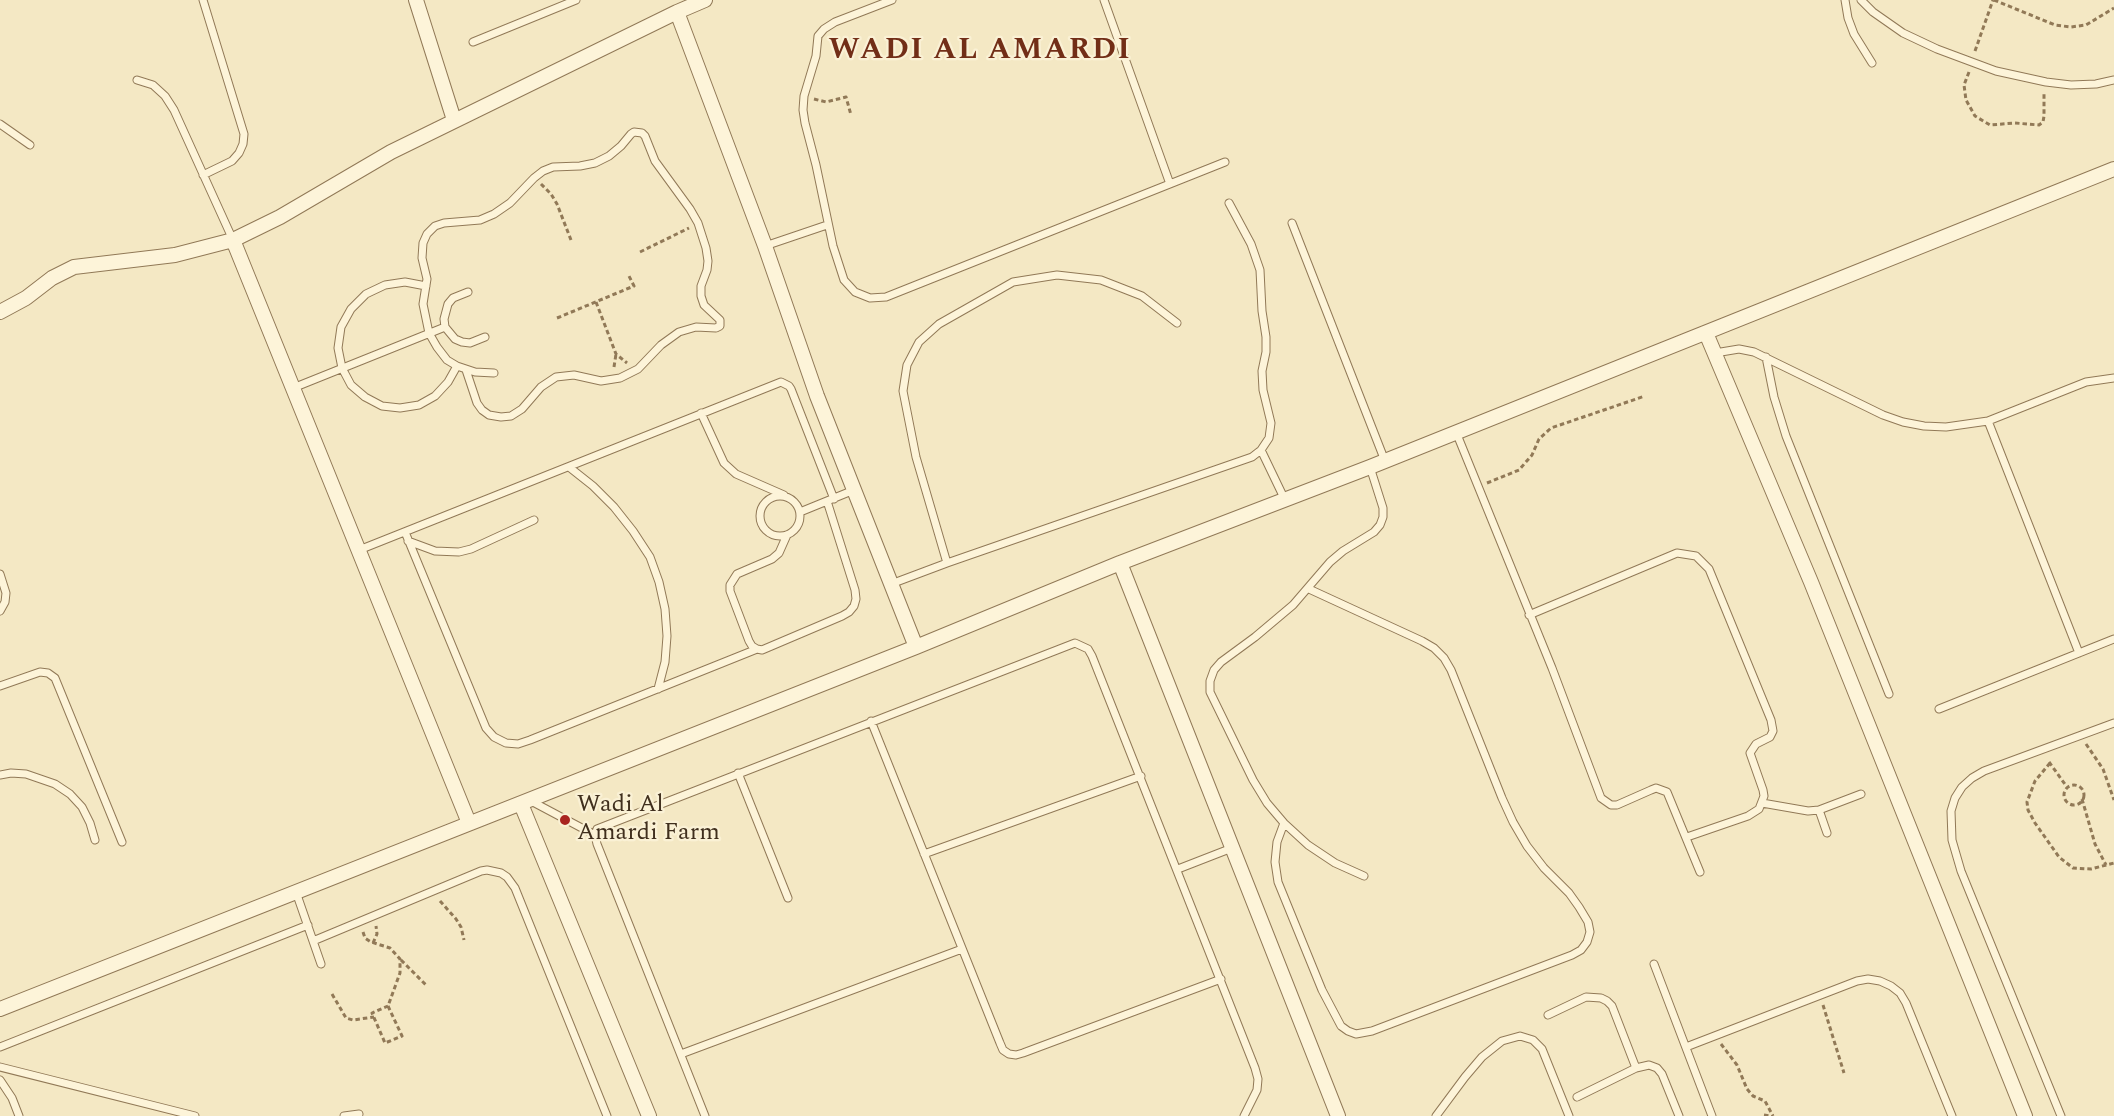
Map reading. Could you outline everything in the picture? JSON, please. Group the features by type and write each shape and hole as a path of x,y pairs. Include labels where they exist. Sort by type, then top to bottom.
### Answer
{"street":[{"path":"416,0 454,120"},
{"path":"0,312 26,298 52,278 74,267 176,255 233,240 280,217 391,152 696,2"},
{"path":"677,12 765,246 800,351 916,647"},
{"path":"0,1009 2114,170"},
{"path":"233,240 469,823"},
{"path":"1706,333 1816,592 2025,1116"},
{"path":"1120,563 1338,1116"},
{"path":"525,802 649,1116"}],"lane":[{"path":"203,0 244,134 239,153 232,161 203,175"},
{"path":"473,42 576,0"},
{"path":"892,0 835,22 824,29 818,36 816,56 804,96 803,110 827,225 844,280 855,292 870,298 886,297 1225,162"},
{"path":"1104,0 1170,184"},
{"path":"1845,0 1854,34 1872,63"},
{"path":"1861,0 1873,12 1903,33 1996,71 2071,85 2096,84 2114,80"},
{"path":"137,80 153,85 165,96 174,110 233,240"},
{"path":"0,124 30,145"},
{"path":"466,370 477,403 482,410 489,415 511,416 522,409 541,387 556,377 574,375 601,381 620,378 638,369 661,345 680,332 696,327 716,328 720,326 720,320 704,305 701,296 708,261 698,223 655,161 642,133 634,132 609,156 595,163 554,167 543,171 510,203 494,214 480,220 444,223 435,226 428,234 422,250 426,286 423,304 429,333 442,354 457,366 466,370 494,373"},
{"path":"891,584 1241,461 1261,450 1269,438 1271,423 1263,390 1262,371 1266,345 1261,277 1254,250 1229,203"},
{"path":"1292,223 1385,460"},
{"path":"765,246 827,225"},
{"path":"947,563 916,457 903,391 907,365 919,342 939,324 1013,282 1057,276 1101,280 1142,296 1177,323"},
{"path":"426,286 405,282 385,285 366,294 351,309 341,327 338,348 342,368 351,385 365,397 382,405 400,408 419,405 435,396 448,382 457,366"},
{"path":"468,292 453,298 448,304 445,311 445,327 455,339 462,342 470,343 485,337"},
{"path":"292,388 445,327"},
{"path":"1715,353 1739,349 1754,352 1883,415 1903,422 1946,427 1988,421 2086,382 2114,378"},
{"path":"1766,357 1774,397 1786,436 1889,694"},
{"path":"359,550 777,383 786,383 791,389 831,500 856,598 854,606 842,616 762,650 756,650 518,744 506,743 494,737 486,728 405,532"},
{"path":"701,413 720,456 736,474 769,487 792,500 800,512 798,526 787,535 779,553 772,559 736,574 730,585 730,591 749,641 756,650"},
{"path":"1988,421 2079,653"},
{"path":"1456,432 1552,668 1601,798 1611,805 1617,805 1651,790 1662,789 1671,797 1700,872"},
{"path":"1261,450 1285,500"},
{"path":"569,467 614,507 650,557 660,582 667,636 658,689"},
{"path":"1364,876 1335,863 1308,845 1284,823 1267,802 1253,780 1214,703 1210,692 1210,681 1214,670 1221,662 1275,622 1309,589 1330,562 1342,551 1374,532 1380,525 1383,508 1370,467"},
{"path":"800,512 854,490"},
{"path":"786,497 779,495 766,501 759,513 762,527 767,532 773,536 787,535"},
{"path":"408,541 435,550 459,552 471,549 534,520"},
{"path":"1529,615 1677,553 1696,556 1709,569 1773,726 1770,736 1756,744 1750,753 1763,790 1762,803 1754,813 1687,837"},
{"path":"0,574 6,593 5,602 0,610"},
{"path":"1284,823 1277,842 1275,862 1278,882 1322,990 1341,1026 1348,1031 1364,1034 1382,1028 1572,955 1581,950 1587,942 1590,932 1588,922 1579,907 1569,893 1544,868 1513,822 1444,658 1422,641 1309,589"},
{"path":"1939,709 2114,639"},
{"path":"705,1116 597,844 595,835 597,829 870,721 1075,644 1083,645 1092,656 1178,868 1255,1068 1258,1079 1257,1090 1244,1116"},
{"path":"0,686 40,672 48,673 55,678 122,842"},
{"path":"870,721 1003,1050 1016,1055 1221,979"},
{"path":"2061,1116 1961,871 1950,825 1951,811 1962,787 1984,771 2114,723"},
{"path":"738,773 788,898"},
{"path":"0,775 26,774 55,784 70,794 82,807 95,840"},
{"path":"924,855 1141,776"},
{"path":"1762,803 1797,810 1819,810 1861,794"},
{"path":"525,802 595,835"},
{"path":"1819,810 1827,833"},
{"path":"1178,868 1232,848"},
{"path":"313,940 488,870 501,873 512,882 607,1116"},
{"path":"297,892 321,964"},
{"path":"0,1047 308,925"},
{"path":"681,1054 962,949"},
{"path":"1654,964 1712,1116"},
{"path":"1686,1047 1857,981 1869,979 1880,981 1900,993 1906,1003 1952,1116"},
{"path":"1548,1015 1586,997 1601,998 1607,1001 1612,1006 1636,1068"},
{"path":"1436,1116 1464,1077 1482,1057 1502,1041 1520,1036 1533,1040 1542,1049 1569,1116"},
{"path":"1577,1097 1636,1068 1649,1065 1657,1068 1662,1074 1679,1116"},
{"path":"0,1067 195,1116"},
{"path":"0,1080 12,1098 19,1116"},
{"path":"344,1116 359,1114"}],"path":[{"path":"2046,82 2044,116 2043,122 2039,125 2015,123 1990,125 1975,116 1970,109 1964,93 1971,62 1994,0 2055,25 2070,27 2086,24 2114,8"},
{"path":"804,96 826,102 846,97 851,115"},
{"path":"548,190 557,204 571,240"},
{"path":"640,252 698,223"},
{"path":"557,318 634,286 628,274"},
{"path":"596,302 616,354"},
{"path":"1477,486 1519,470 1532,455 1539,439 1551,428 1645,396"},
{"path":"2080,737 2093,752 2103,769 2114,800"},
{"path":"2041,750 2067,787"},
{"path":"2050,763 2035,781 2027,802 2028,810 2035,823 2066,863 2082,870 2114,863"},
{"path":"2067,787 2072,785 2080,787 2084,795 2082,800 2095,844 2106,865"},
{"path":"2067,787 2064,795 2067,802 2075,805 2082,800"},
{"path":"441,888 440,902 456,920 464,940"},
{"path":"369,918 377,930 374,943"},
{"path":"358,922 365,938 390,948 427,986"},
{"path":"388,1006 372,1013 385,1043 402,1036 388,1006 400,974 400,959"},
{"path":"332,994 343,1015 349,1020 374,1017"},
{"path":"1820,994 1844,1073"},
{"path":"1714,1036 1737,1065 1747,1089 1753,1096 1765,1101 1772,1116"},
{"path":"1764,1115 1772,1116"}],"place":[{"name":"Wadi Al Amardi Farm","path":"565,820"}],"district":[{"name":"WADI AL AMARDI","path":"980,52"}]}
